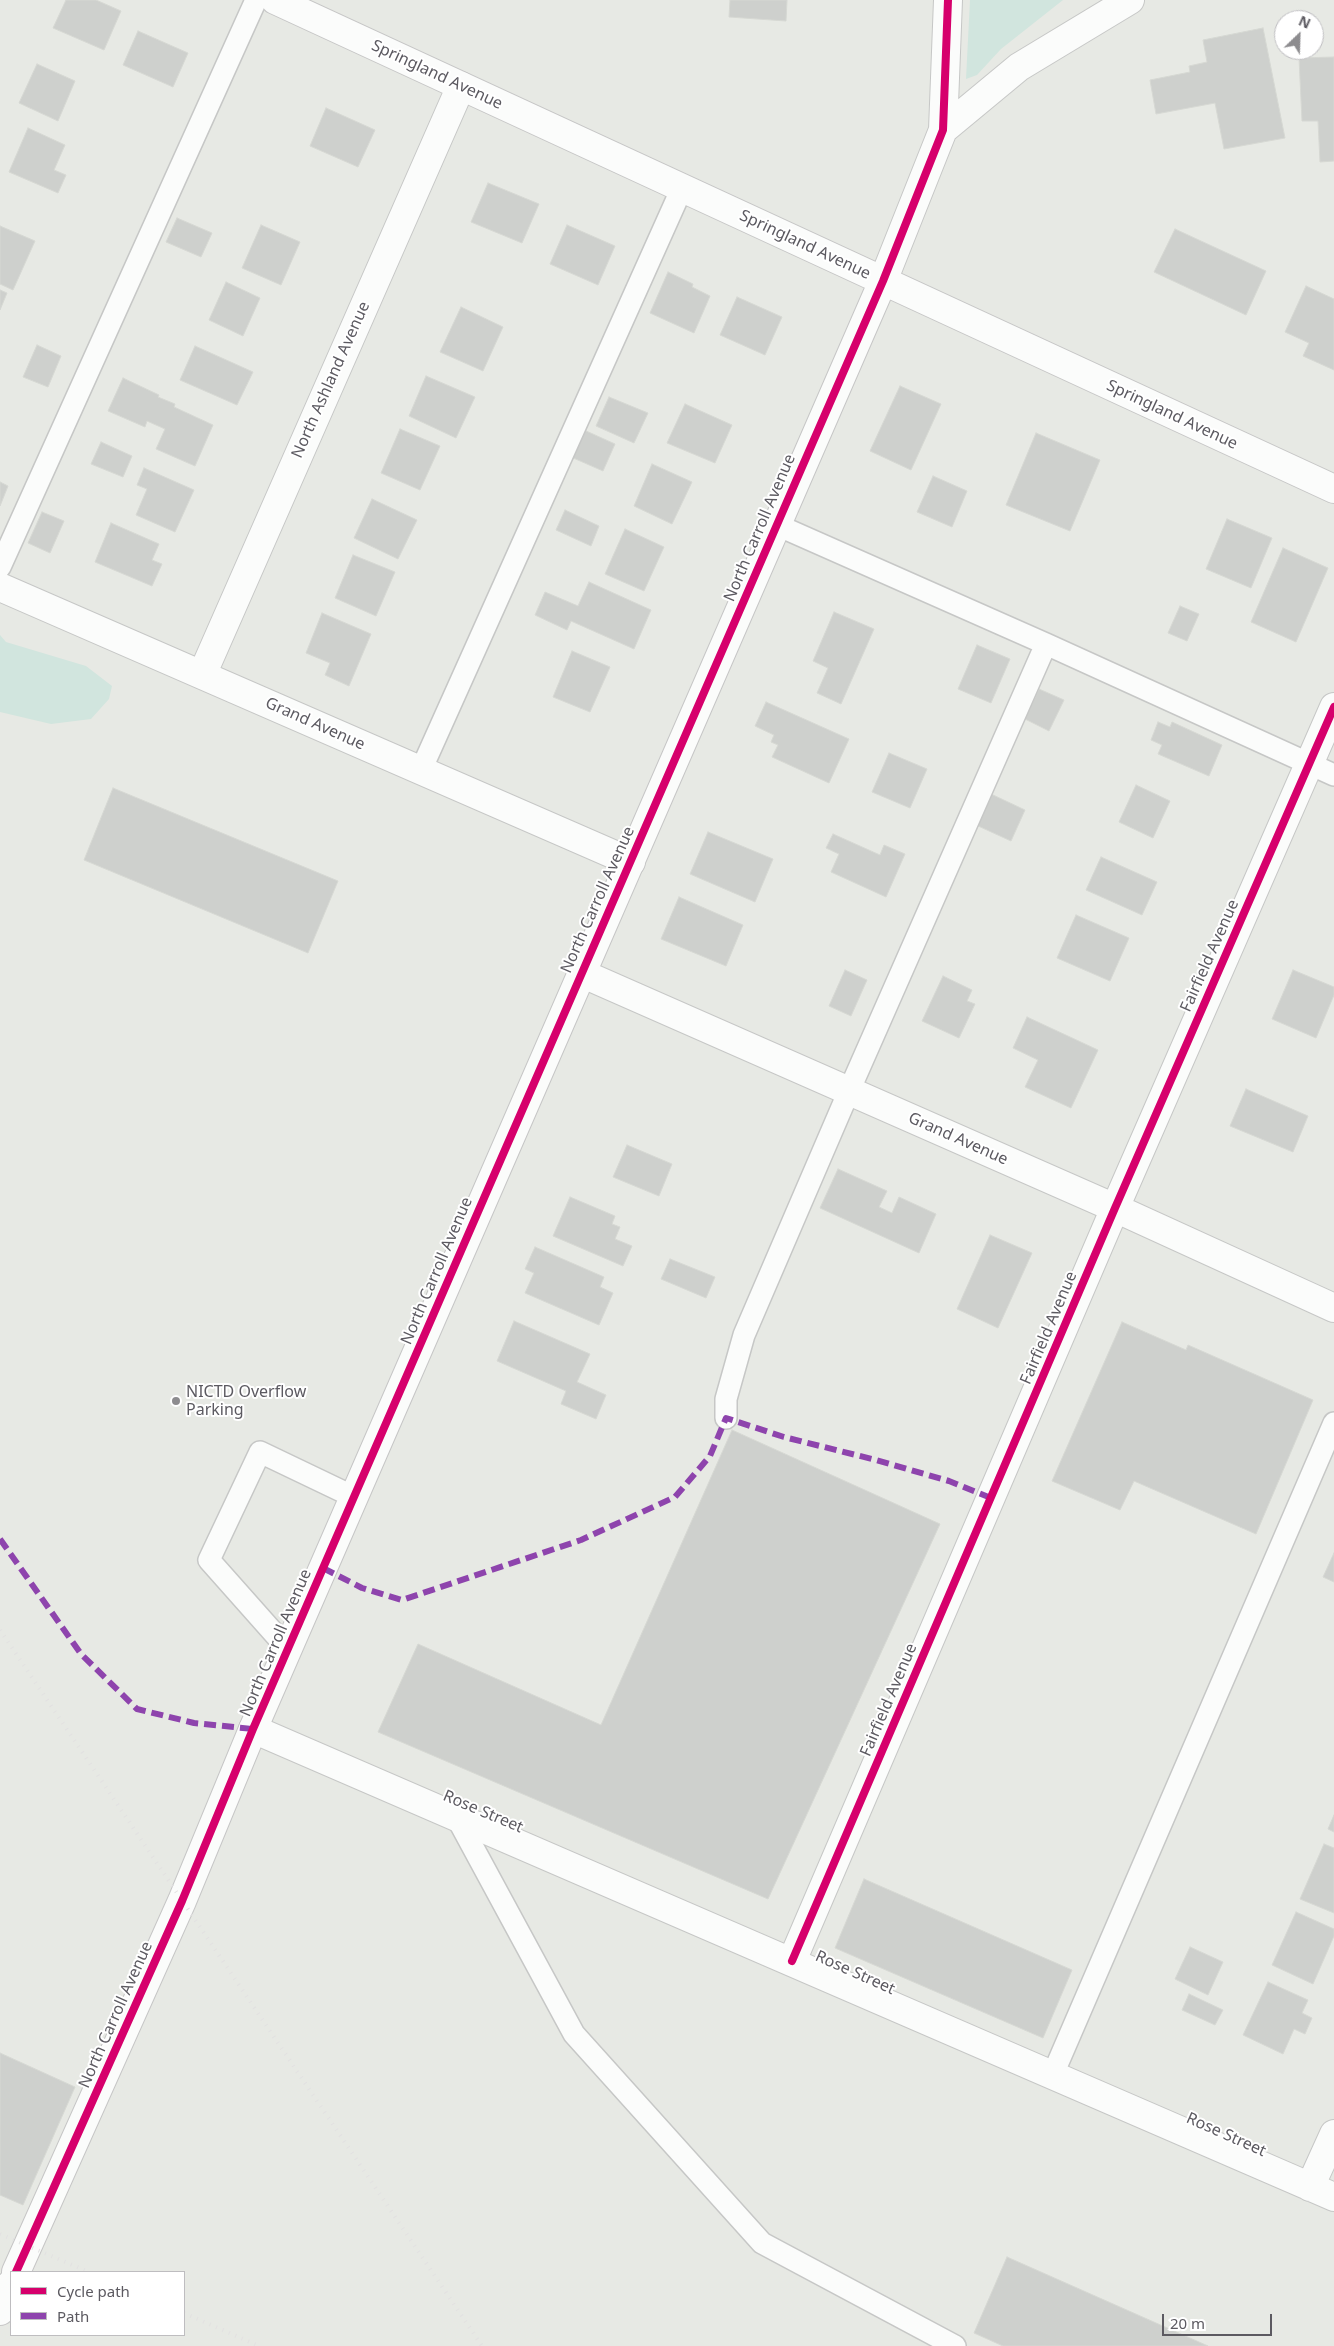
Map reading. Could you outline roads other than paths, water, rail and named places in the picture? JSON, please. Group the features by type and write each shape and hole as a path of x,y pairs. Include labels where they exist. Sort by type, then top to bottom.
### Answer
{"street":[{"name":"Springland Avenue","path":"276,0 1334,489"},
{"path":"943,130 948,0"},
{"path":"943,130 1019,67 1130,0"},
{"name":"North Ashland Avenue","path":"202,675 461,86"},
{"name":"North Carroll Avenue","path":"16,2271 182,1901 288,1649 883,281 943,130"},
{"name":"Grand Avenue","path":"0,588 631,862"},
{"name":"Fairfield Avenue","path":"792,1961 1115,1208 1334,707"},
{"name":"Grand Avenue","path":"581,973 1115,1208 1334,1308"},
{"name":"Rose Street","path":"254,1729 1322,2192"},
{"path":"1322,2192 1334,2134"},
{"path":"0,2311 10,2286"}],"lane":[{"path":"0,568 256,0"},
{"path":"421,770 682,188"},
{"path":"776,525 1046,644 1334,775"},
{"path":"726,1418 726,1399 744,1335 849,1091 1046,644"},
{"path":"1053,2074 1334,1422"},
{"path":"288,1649 209,1560 260,1452 354,1497"},
{"path":"456,1816 574,2034 762,2243 955,2346"}],"railway":[{"path":"0,1630 482,2346"},
{"path":"0,2234 87,2271"},
{"path":"185,2313 259,2346"}],"place":[{"name":"NICTD Overflow Parking","path":"176,1401"}]}
